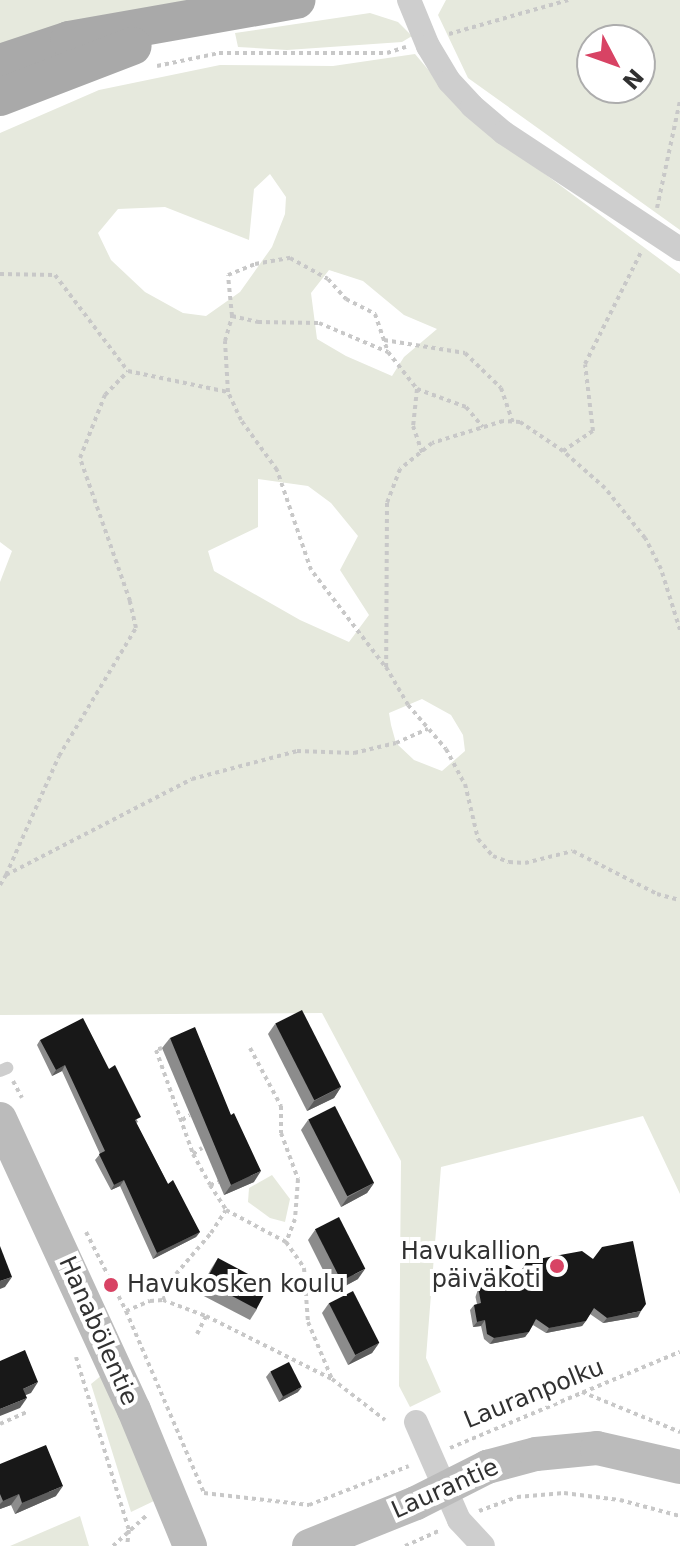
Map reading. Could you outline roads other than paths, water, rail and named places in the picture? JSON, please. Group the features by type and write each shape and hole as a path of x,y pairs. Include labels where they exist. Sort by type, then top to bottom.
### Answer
{"main road":[{"path":"0,63 69,40 297,0"},
{"path":"0,97 207,18"},
{"name":"Hanabölentie","path":"13,1114 190,1546"},
{"name":"Laurantie","path":"309,1546 452,1505 487,1467 536,1454 597,1448 680,1467"}],"street":[{"path":"409,0 425,41 449,81 504,133 680,249"},
{"path":"416,1422 452,1505 483,1546"}],"place":[{"name":"Havukallion päiväkoti","path":"557,1266"},
{"name":"Havukosken koulu","path":"111,1285"}]}
